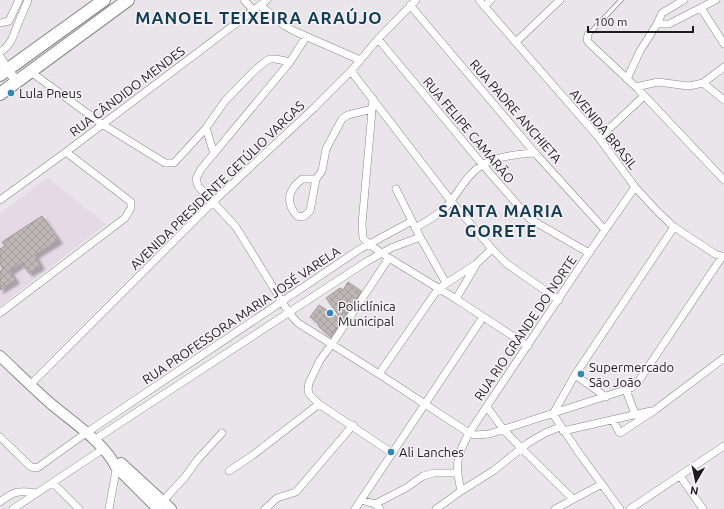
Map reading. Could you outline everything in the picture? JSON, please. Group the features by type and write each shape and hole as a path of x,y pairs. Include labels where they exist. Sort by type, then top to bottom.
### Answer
{"highway":[{"path":"1,91 31,72 128,0"},
{"path":"3,72 102,1 109,14"},
{"path":"64,28 74,40"}],"main road":[{"path":"0,356 49,402 90,436 159,506 171,509"}],"street":[{"path":"0,23 9,21 19,0"},
{"path":"0,52 9,45 14,36 28,0"},
{"path":"244,0 253,10"},
{"name":"RUA CÂNDIDO MENDES","path":"0,200 267,0"},
{"name":"AVENIDA PRESIDENTE GETÚLIO VARGAS","path":"31,384 213,202 314,108 351,71 378,39 416,0"},
{"name":"AVENIDA BRASIL","path":"479,0 598,138 636,187 674,227 715,254 723,257"},
{"path":"484,6 491,0"},
{"path":"516,42 560,0"},
{"path":"627,78 640,51 662,13 684,0"},
{"path":"657,24 669,24 716,0"},
{"path":"260,5 285,26 306,37 360,60"},
{"name":"RUA PADRE ANCHIETA","path":"410,5 535,153 605,230"},
{"path":"701,8 724,44"},
{"path":"12,17 20,20"},
{"path":"588,35 588,42 636,87 724,180"},
{"path":"306,37 290,62 201,169 196,179 196,183 236,227 289,313 298,323 469,433 483,435 606,397 635,386 723,257"},
{"name":"RUA FELIPE CAMARÃO","path":"378,39 530,219 589,253"},
{"path":"0,58 3,72 17,82"},
{"path":"31,72 102,124 165,163 174,163 206,128 225,101 266,61 276,59 290,62"},
{"path":"636,87 658,82 688,86 703,83 724,67"},
{"path":"351,71 451,201 492,249 507,264 559,300"},
{"path":"703,83 724,100"},
{"path":"598,138 644,96"},
{"path":"373,98 362,224 363,238 389,258 528,346"},
{"path":"316,179 302,179 290,191 288,195 289,201 297,216 303,217 310,211 316,179 322,171 328,144 342,119 348,115 372,109"},
{"path":"206,128 214,154"},
{"path":"0,313 125,218 131,208 131,202 66,152"},
{"path":"482,164 508,156 535,153"},
{"name":"RUA PROFESSORA MARIA JOSÉ VARELA","path":"90,436 282,301 369,244 437,215 451,201 467,179 482,164"},
{"name":"RUA RIO GRANDE DO NORTE","path":"461,491 456,473 457,459 460,449 469,433 589,253 636,187"},
{"path":"396,189 420,237 446,283"},
{"path":"553,414 575,375 674,227"},
{"name":"RUA PROFESSORA MARIA JOSÉ VARELA","path":"90,436 289,313 327,286 382,253 420,237"},
{"path":"379,374 438,289 476,264 492,249"},
{"path":"389,258 320,360 309,383 309,394 319,404 392,454"},
{"path":"456,299 476,264"},
{"path":"355,509 483,317"},
{"path":"613,420 620,433 655,410 724,358"},
{"path":"575,375 606,397"},
{"path":"626,390 635,414"},
{"path":"229,470 272,441 319,404"},
{"path":"487,407 503,429 573,499"},
{"path":"436,509 493,471 521,448 545,433 655,410"},
{"path":"553,414 562,429 620,509"},
{"path":"265,509 277,498 296,492 353,426"},
{"path":"159,506 222,433"},
{"path":"0,437 31,467 38,468 90,436"},
{"path":"630,509 724,446"},
{"path":"13,509 36,493 53,484 103,449"},
{"path":"109,509 116,463"},
{"path":"361,500 377,507 423,476 439,472 456,473"},
{"path":"680,476 703,509"},
{"path":"53,484 79,509"},
{"path":"555,509 602,484"},
{"path":"0,502 10,494 18,491 36,493"}],"lane":[{"path":"588,35 621,0"}],"shaded area":[{"path":"48,178 106,224 0,306 0,213"}],"building":[{"path":"42,216 59,240 35,255 41,266 29,273 22,263 10,271 16,280 0,290 0,271 3,269 0,264 0,249 5,246 2,242"},
{"path":"348,282 361,291 342,320 326,298 340,288 343,290"},
{"path":"319,305 342,320 331,337 310,317"}],"place":[{"name":"Lula Pneus","path":"11,93"},
{"name":"Policlínica Municipal","path":"330,313"},
{"name":"Supermercado São João","path":"581,374"},
{"name":"Ali Lanches","path":"391,452"}],"district":[{"name":"MANOEL TEIXEIRA ARAÚJO","path":"259,17"},
{"name":"SANTA MARIA GORETE","path":"501,220"}]}
